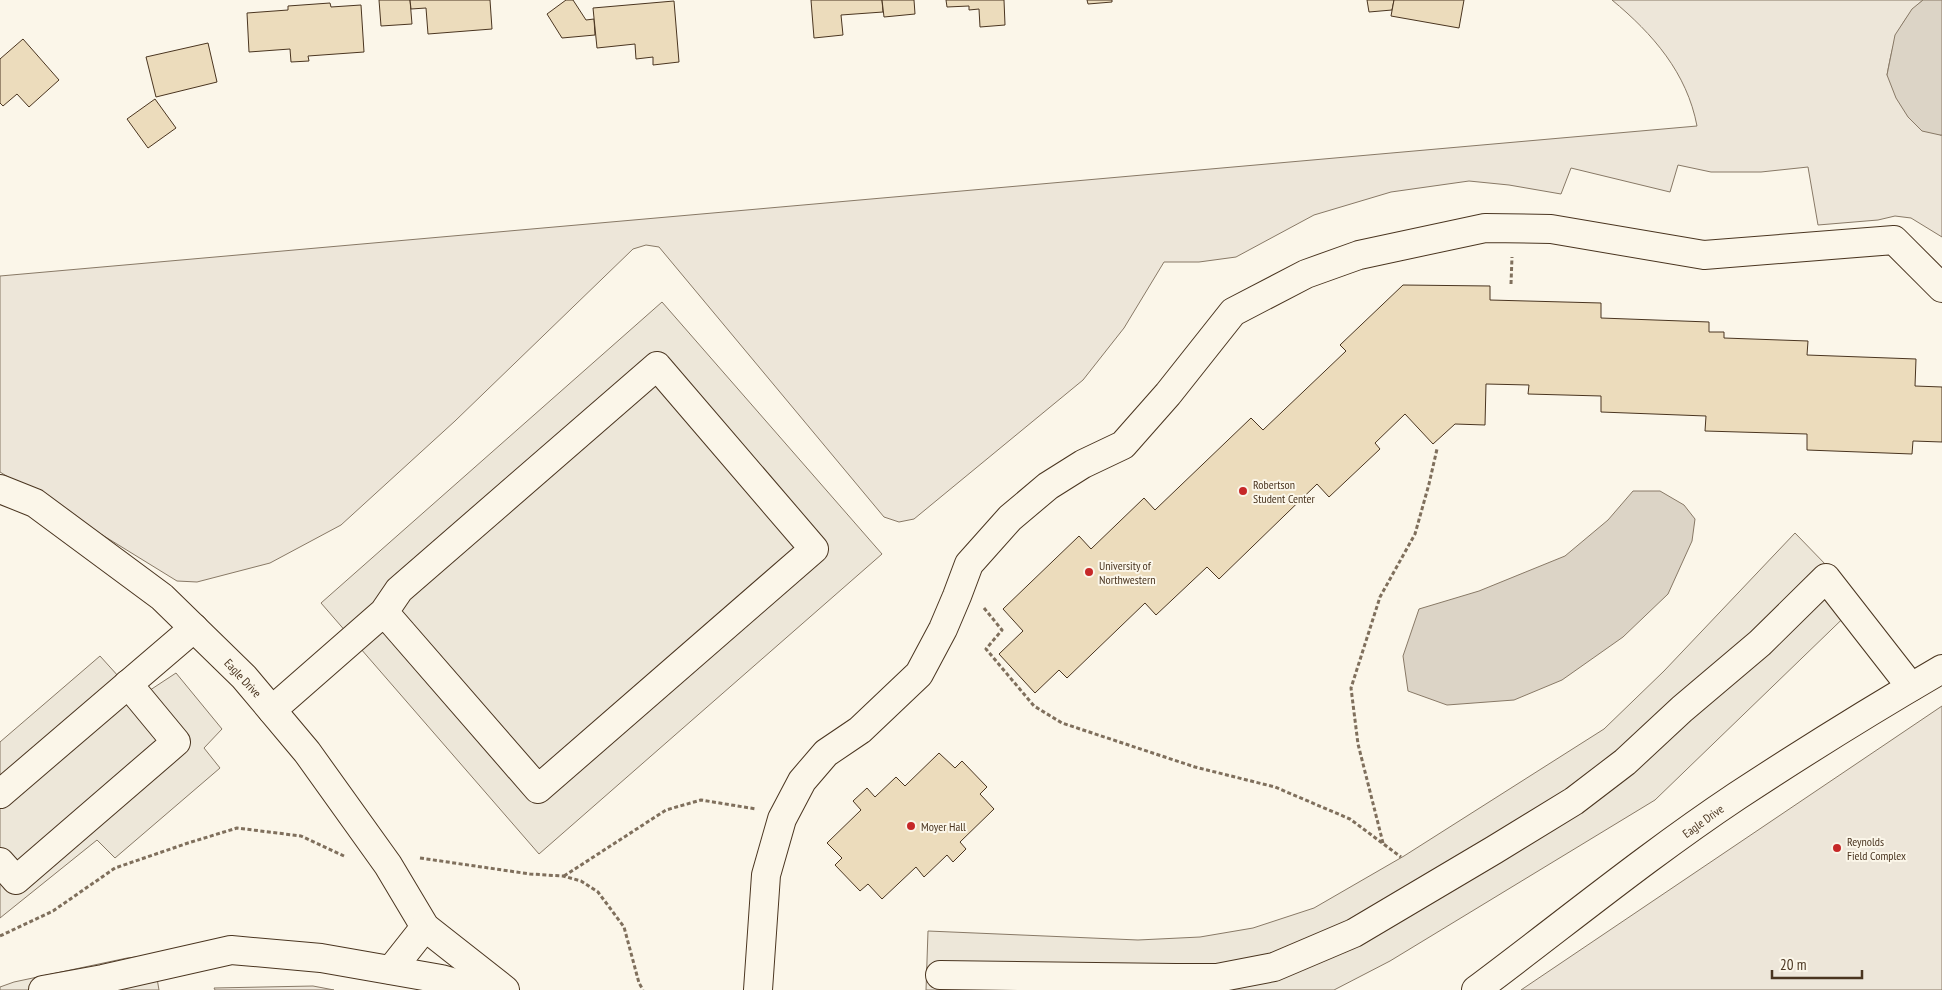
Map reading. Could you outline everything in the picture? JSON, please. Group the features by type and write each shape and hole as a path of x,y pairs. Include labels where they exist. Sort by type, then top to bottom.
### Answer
{"street":[{"path":"758,990 766,875 782,819 802,781 826,754 860,730 919,674 943,630 969,564 1010,518 1048,486 1083,464 1123,445 1168,394 1233,312 1306,274 1359,255 1485,228 1550,230 1704,255 1894,240 1942,288"},
{"path":"272,710 384,612 399,590 657,366 814,549 538,789 384,612"},
{"name":"Eagle Drive","path":"0,489 35,503 162,597 244,677 307,752 388,865 425,928 505,990"},
{"path":"940,975 1176,984 1274,967 1354,933 1574,801 1625,762 1682,709 1760,643 1826,578 1911,687"},
{"path":"0,794 194,628"},
{"name":"Eagle Drive","path":"1476,990 1736,797 1862,716 1942,668"},
{"path":"0,862 16,880 176,742 128,684"},
{"path":"391,970 425,928"},
{"path":"43,990 103,979 231,950 321,958 441,979 480,990"}],"path":[{"path":"1511,284 1513,249"},
{"path":"1383,844 1358,744 1351,688 1380,597 1415,534 1437,449"},
{"path":"982,606 1002,630 986,649 1034,706 1062,723 1195,767 1275,787 1350,819 1401,858"},
{"path":"563,876 666,810 701,800 764,810"},
{"path":"0,936 53,911 115,868 237,828 301,836 344,856"},
{"path":"420,858 530,874 563,876 580,881 598,892 624,927 639,983 644,990"}],"shaded area":[{"path":"1612,0 1923,0 1902,25 1894,43 1887,75 1942,135 1942,237 1911,218 1895,216 1878,220 1818,225 1808,167 1761,172 1711,172 1678,165 1670,192 1571,168 1561,194 1509,185 1469,181 1391,192 1314,215 1236,257 1199,262 1164,262 1124,328 1083,380 914,519 899,522 884,517 659,247 646,245 633,249 455,421 341,525 270,563 197,582 177,581 0,472 0,276 1697,126 1692,107 1677,72 1654,41"},
{"path":"1923,0 1942,0 1942,135 1922,131 1908,117 1896,98 1887,75 1895,35 1912,9"},
{"path":"662,302 882,554 539,854 321,603"},
{"path":"1633,491 1660,491 1684,505 1695,519 1692,541 1668,594 1623,637 1562,680 1514,700 1447,705 1408,691 1403,656 1419,609 1479,591 1565,556 1608,520"},
{"path":"1795,533 1861,601 1655,800 1390,961 1334,990 926,990 928,931 1138,940 1200,937 1253,928 1314,908 1404,856 1604,729 1664,671"},
{"path":"100,656 138,698 176,673 222,729 204,748 220,768 115,858 97,840 0,918 0,742"},
{"name":"Reynolds Field Complex","path":"1942,706 1942,990 1521,990"},
{"path":"153,955 159,990 0,990 0,987 14,982 127,958"},
{"path":"313,986 334,990 215,990 214,988"}],"building":[{"path":"379,0 410,0 412,24 381,26"},
{"path":"410,0 490,0 492,29 428,34 426,8 411,9"},
{"path":"566,0 573,0 586,20 594,19 595,35 562,38 547,14"},
{"path":"811,0 882,0 883,12 841,15 843,35 814,38"},
{"path":"882,0 914,0 915,14 884,17"},
{"path":"946,0 1004,0 1005,25 980,27 979,9 969,10 969,6 947,7"},
{"path":"1087,0 1112,0 1112,2 1088,4"},
{"path":"1367,0 1394,0 1392,10 1369,12"},
{"path":"1394,0 1464,0 1459,28 1391,16"},
{"path":"674,1 679,62 653,65 653,57 636,59 635,44 597,48 593,8"},
{"path":"330,3 331,7 361,5 364,52 308,56 309,61 291,62 290,49 249,52 247,13 288,10 288,6"},
{"path":"23,39 59,80 29,107 17,94 3,106 0,103 0,59"},
{"path":"208,43 217,82 156,97 146,57"},
{"path":"155,99 176,128 148,148 127,119"},
{"name":"Robertson Student Center","path":"1403,285 1490,286 1490,300 1601,303 1601,318 1709,322 1709,332 1724,332 1724,338 1808,341 1807,355 1916,359 1915,386 1942,387 1942,442 1913,441 1912,454 1807,450 1807,434 1705,431 1706,416 1601,412 1601,396 1528,394 1529,385 1486,384 1485,425 1455,424 1433,444 1405,414 1375,443 1380,449 1329,497 1317,484 1219,579 1207,567 1156,615 1145,603 1067,678 1059,670 1035,693 999,654 1023,631 1003,609 1079,536 1091,549 1144,498 1155,510 1251,418 1263,430 1346,351 1340,345"},
{"name":"Moyer Hall","path":"939,753 955,768 962,761 987,787 980,794 994,809 960,842 966,849 953,862 947,855 924,877 916,867 882,899 868,884 860,891 835,865 842,858 827,843 861,810 853,801 867,788 875,797 896,777 905,786"}],"place":[{"name":"Robertson Student Center","path":"1243,491"},
{"name":"University of Northwestern","path":"1089,572"},
{"name":"Moyer Hall","path":"911,826"},
{"name":"Reynolds Field Complex","path":"1837,848"}]}
